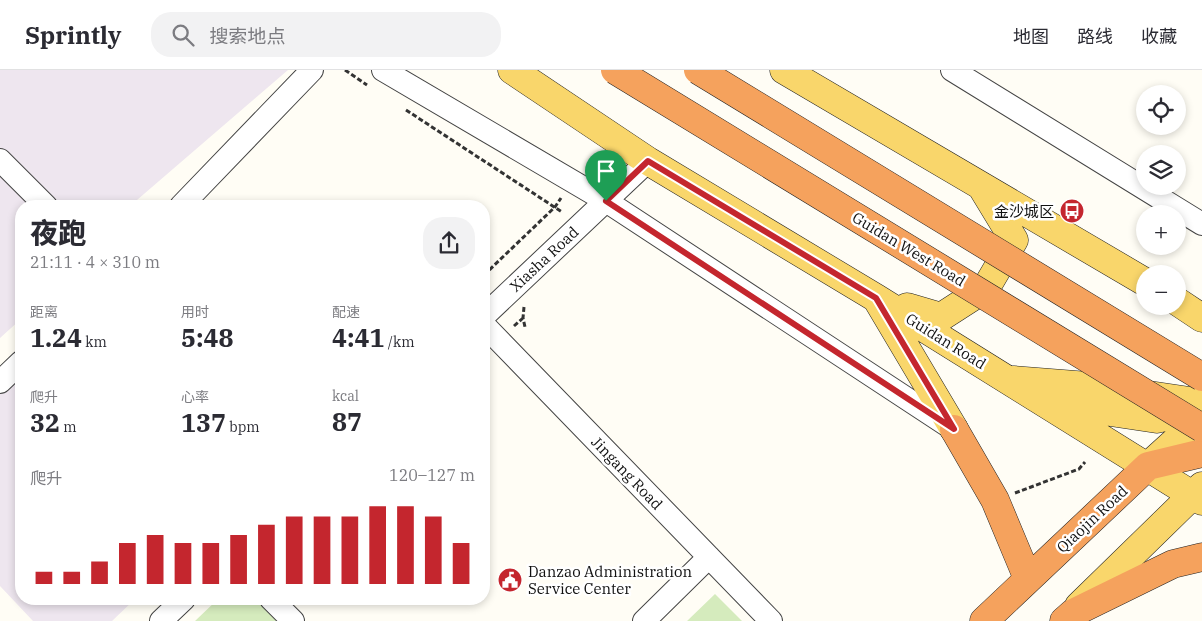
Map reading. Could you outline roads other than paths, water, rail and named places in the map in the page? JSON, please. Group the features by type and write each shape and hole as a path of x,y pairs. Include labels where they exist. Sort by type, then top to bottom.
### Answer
{"highway":[{"name":"Guidan West Road","path":"615,70 1202,428"},
{"path":"698,70 1202,377"},
{"path":"954,429 995,500 1028,579"},
{"path":"1148,466 1202,453"},
{"name":"Qiaojin Road","path":"984,621 1148,466"},
{"path":"1067,619 1173,564 1202,557"}],"main road":[{"name":"Guidan Road","path":"512,70 648,161 876,298 1148,466 1199,494"},
{"path":"784,70 1136,277"},
{"path":"876,298 941,317 986,288 1014,240 980,185"},
{"path":"876,298 954,429"},
{"path":"1009,380 1088,386 1202,403"},
{"path":"1046,402 1157,419 1202,408"},
{"name":"Qiaojin Road","path":"1148,466 1202,417"},
{"path":"1067,619 1199,494"}],"street":[{"path":"187,200 312,70"},
{"path":"952,70 1202,224"},
{"path":"376,78 606,201 954,429"},
{"path":"0,160 40,200"},
{"name":"Xiasha Road","path":"490,310 648,161"},
{"name":"Jingang Road","path":"490,331 771,621"},
{"path":"0,382 15,368"},
{"path":"644,621 709,557"},
{"path":"161,621 178,605"},
{"path":"277,605 293,621"}],"place":[{"name":"金沙城区","path":"1072,211"},
{"name":"Danzao Administration Service Center","path":"510,580"}]}
